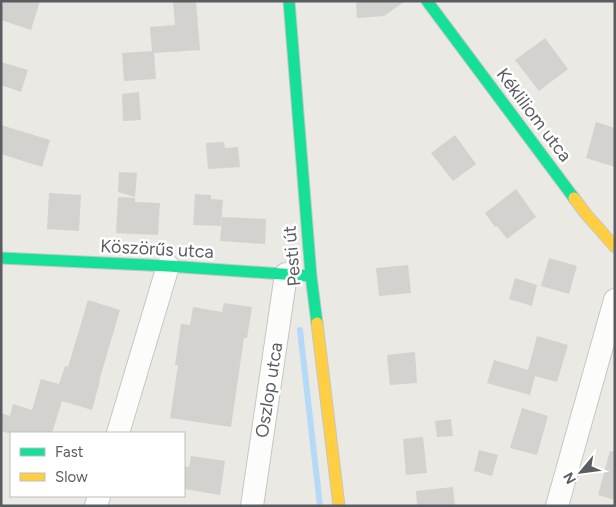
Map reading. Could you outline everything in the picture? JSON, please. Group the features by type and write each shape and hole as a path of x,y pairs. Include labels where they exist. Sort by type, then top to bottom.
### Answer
{"street":[{"name":"Pesti út","path":"289,1 311,276 339,506"},
{"name":"Kékliliom utca","path":"427,1 586,214 615,247"},
{"name":"Köszörűs utca","path":"1,258 168,266 311,276"},
{"path":"118,432 168,266"},
{"name":"Oszlop utca","path":"252,506 286,274"},
{"path":"557,506 615,300"}],"building":[{"path":"4,1 40,1 31,30 1,20 1,10"},
{"path":"173,1 196,1 200,50 154,53 156,79 124,81 122,53 152,51 150,27 175,25"},
{"path":"356,1 405,1 384,16 357,18"},
{"path":"545,38 568,69 539,91 515,60"},
{"path":"1,62 28,70 21,92 1,85"},
{"path":"139,92 141,120 123,121 122,94"},
{"path":"596,122 615,128 615,167 586,158"},
{"path":"1,125 50,140 42,167 1,154"},
{"path":"455,135 476,164 453,181 431,153"},
{"path":"224,142 225,148 238,147 240,167 208,169 206,143"},
{"path":"119,172 137,173 135,197 118,192"},
{"path":"516,189 536,217 507,239 485,213"},
{"path":"49,193 81,195 79,231 47,229"},
{"path":"195,194 211,195 211,199 223,200 221,226 193,225"},
{"path":"118,197 135,198 135,202 160,203 158,235 116,233"},
{"path":"222,217 266,219 265,244 220,241"},
{"path":"549,258 577,266 569,294 541,286"},
{"path":"408,265 411,293 379,296 376,268"},
{"path":"515,278 537,285 532,306 509,299"},
{"path":"88,300 120,310 92,410 62,401 52,432 8,433 1,431 1,413 10,416 13,404 32,410 41,379 59,384 65,366 68,367"},
{"path":"224,303 252,307 247,338 244,338 231,427 170,418 178,365 175,365 181,324 190,325 193,307 222,312"},
{"path":"537,336 568,345 557,382 535,376 530,395 487,383 494,360 528,370"},
{"path":"415,352 417,383 390,385 387,355"},
{"path":"522,408 548,416 537,455 510,448"},
{"path":"451,419 453,436 437,437 435,421"},
{"path":"423,437 427,473 406,475 403,439"},
{"path":"479,450 498,455 492,476 474,471"},
{"path":"610,451 615,452 615,500 598,495"},
{"path":"191,456 225,461 220,495 185,489 185,466 189,467"},
{"path":"453,487 455,506 417,506 416,491"}],"waterway":[{"path":"300,330 320,506"}],"traffic: fast":[{"path":"289,1 311,276 317,323"},
{"path":"427,1 574,198"},
{"path":"1,258 168,266 311,276"}],"traffic: slow":[{"path":"574,198 615,247"},
{"path":"317,323 339,506"}]}
